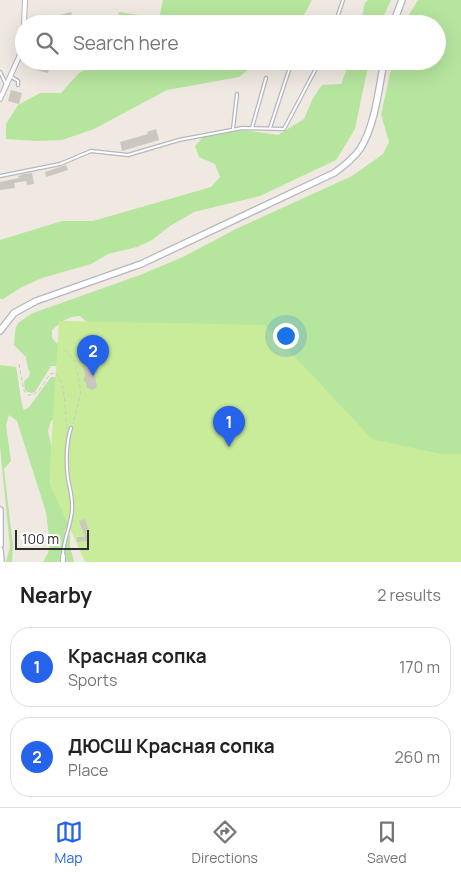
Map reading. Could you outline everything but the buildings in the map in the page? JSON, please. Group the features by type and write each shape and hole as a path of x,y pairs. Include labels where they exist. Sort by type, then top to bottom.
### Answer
{"street":[{"path":"24,15 25,0"},
{"path":"396,15 402,0"},
{"path":"0,99 15,64"},
{"path":"0,331 14,313 36,301 65,289 141,264 334,173 352,158 364,142 382,70"},
{"path":"0,514 0,545"},
{"path":"0,550 1,562"},
{"path":"63,556 63,562"}],"lane":[{"path":"338,15 343,0"},
{"path":"269,128 289,70"},
{"path":"0,176 60,164 91,151 128,155 179,140 233,129 284,129 315,70"},
{"path":"0,72 6,84"},
{"path":"10,76 18,81 18,86"},
{"path":"252,128 266,78"},
{"path":"233,129 237,94"},
{"path":"63,556 72,508 72,490 68,474 68,450 71,428"}],"path":[{"path":"19,364 24,391 28,395 37,392 50,374 55,373 58,375 64,394 66,427 71,428 80,392 75,362 64,350"}],"green space":[{"path":"163,0 312,0 304,15 160,15"},
{"path":"368,0 391,0 384,15 362,15 365,3"},
{"path":"418,0 461,0 461,477 89,324 80,316 65,320 52,330 52,338 59,346 57,366 51,366 35,392 25,391 24,381 29,377 30,372 26,357 14,345 17,326 26,317 183,257 238,228 352,176 383,154 389,142 381,114 391,70 446,70 446,15 409,15"},
{"path":"119,12 139,15 118,15"},
{"path":"86,70 248,70 239,77 167,90 94,129 62,140 6,139 6,124 18,105 40,93 61,93 79,73"},
{"path":"346,70 367,70 355,129 336,160 260,196 194,212 170,226 152,240 137,247 108,254 91,264 42,278 0,299 0,240 62,221 93,221 211,187 220,177 215,164 199,157 195,146 203,137 243,130 278,135 304,119 313,98 322,85 341,84"},
{"path":"59,321 265,325 372,439 441,454 461,454 461,562 85,562 49,482"},
{"path":"0,365 16,367 24,410 29,407 51,377 56,377 56,419 51,421 48,431 69,523 64,532 70,535 70,546 74,562 43,562 50,545 46,512 17,421 9,415 6,425 11,461 4,469 13,545 12,562 6,562 10,547 0,447"}],"place":[{"name":"ДЮСШ Красная сопка","path":"93,376"},
{"name":"Красная сопка","path":"229,447"}]}
